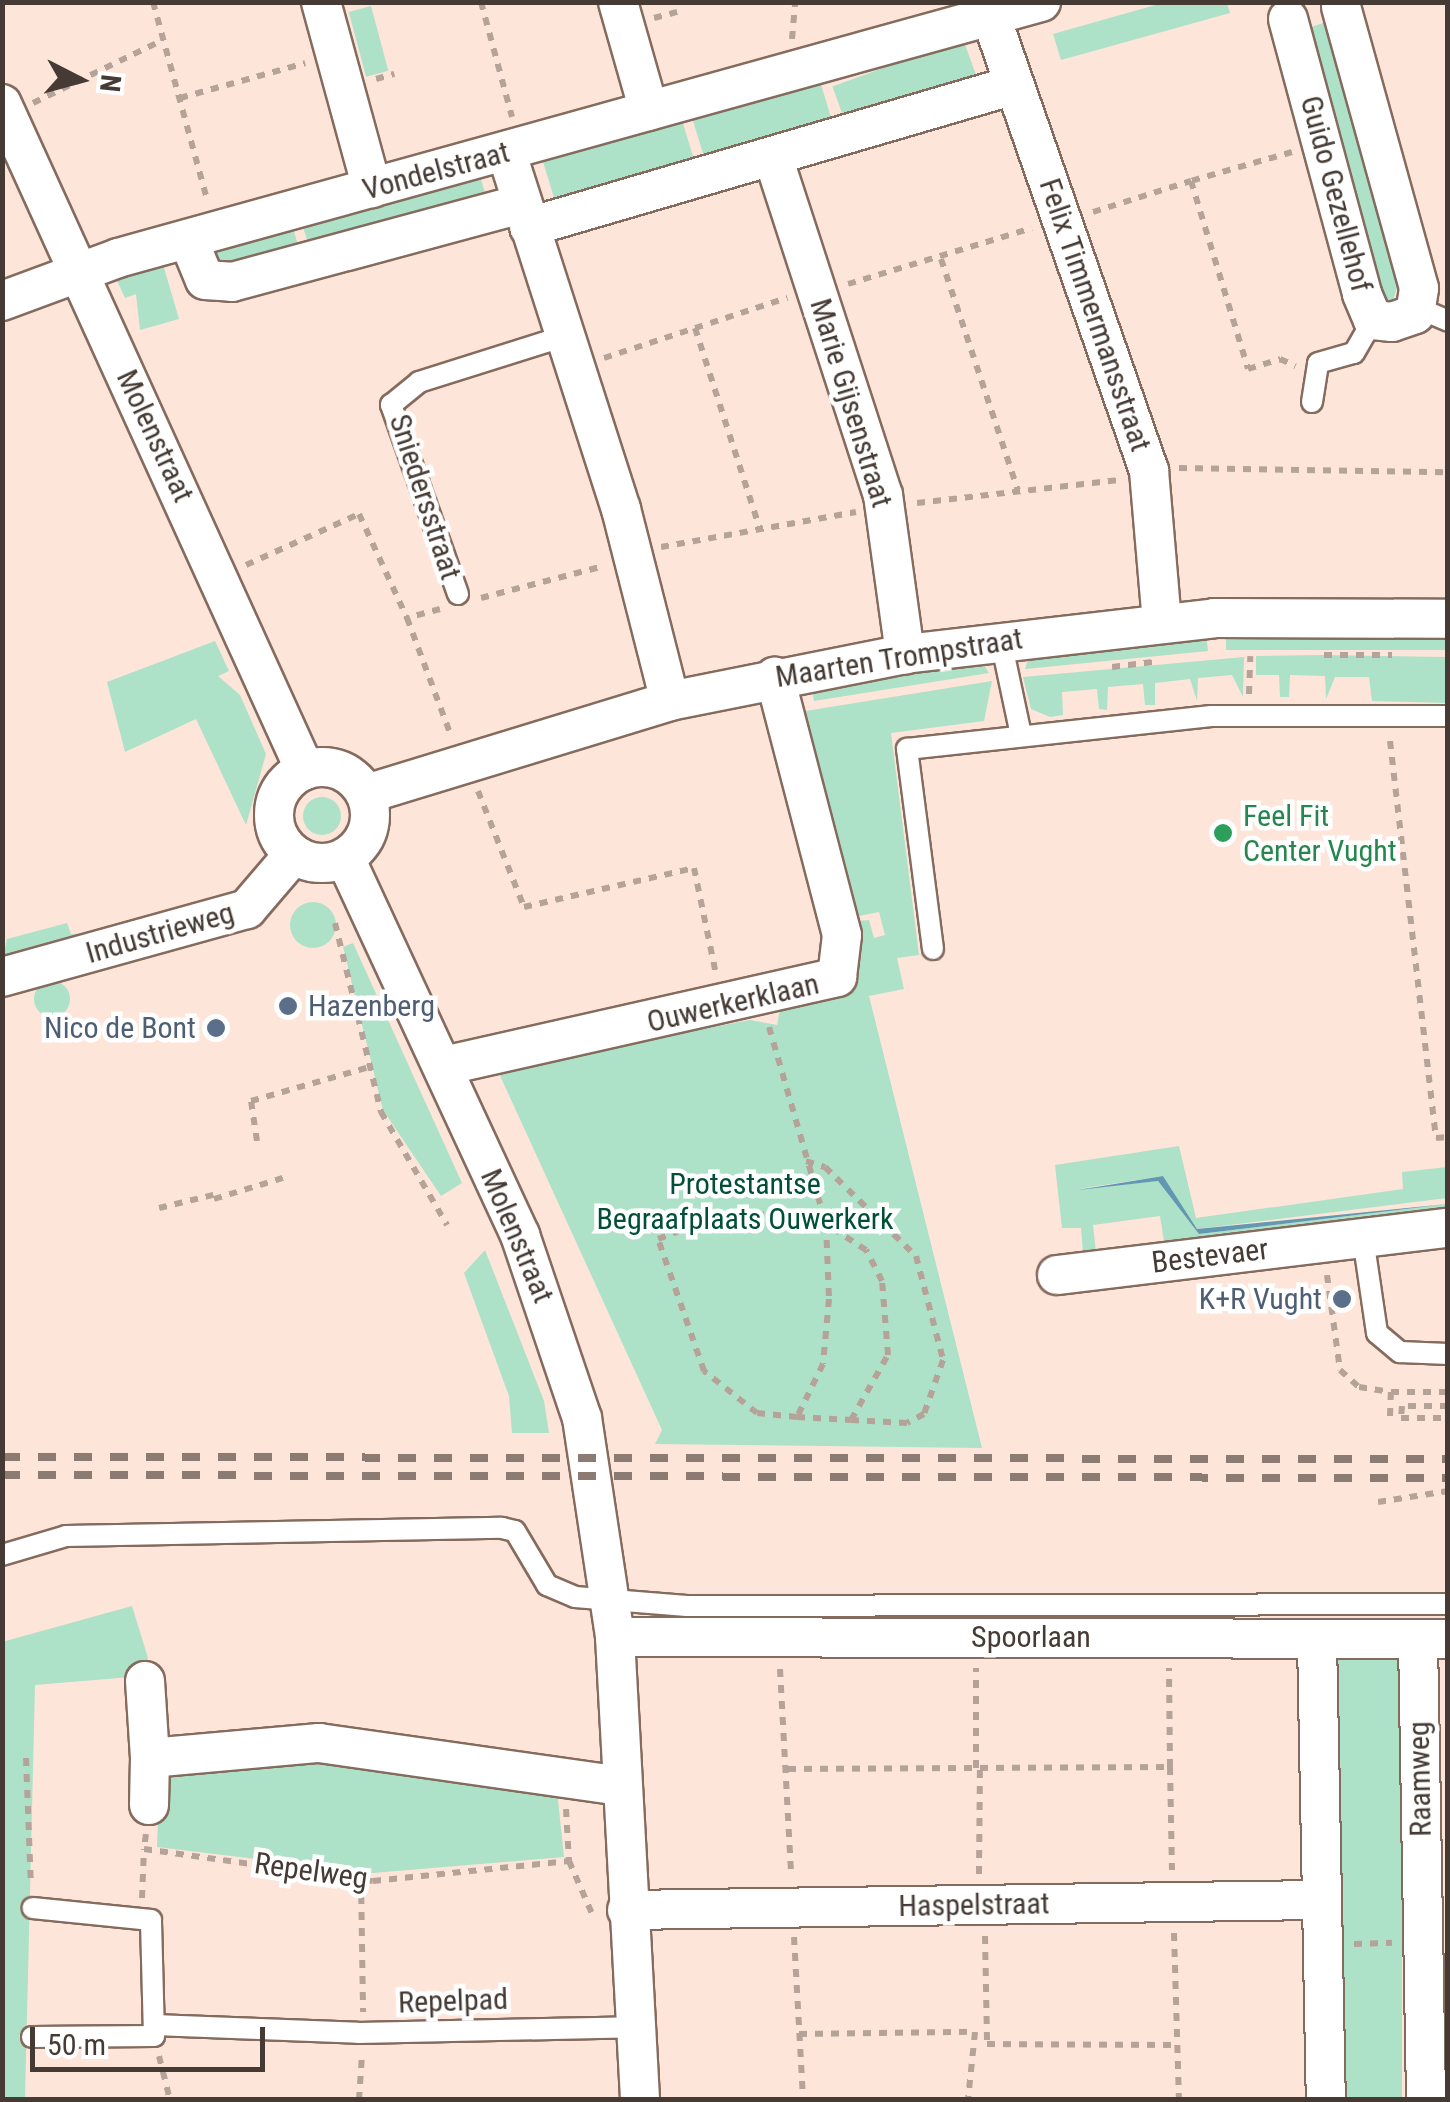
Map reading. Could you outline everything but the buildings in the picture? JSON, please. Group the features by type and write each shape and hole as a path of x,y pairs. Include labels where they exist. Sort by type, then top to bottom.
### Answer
{"street":[{"path":"321,2 372,188"},
{"path":"618,2 650,111"},
{"name":"Vondelstraat","path":"2,301 80,272 202,235 650,111 926,18 990,16 1041,2"},
{"path":"1284,11 1350,5"},
{"name":"Guido Gezellehof","path":"1284,11 1373,320 1392,322 1433,314 1350,5"},
{"name":"Felix Timmermansstraat","path":"990,16 1010,86 1063,222 1148,468 1164,640"},
{"name":"Vondelstraat","path":"202,235 205,280 232,282 773,157 1010,86"},
{"name":"Molenstraat","path":"5,110 305,770"},
{"path":"514,149 526,216 634,558 670,701"},
{"name":"Marie Gijsenstraat","path":"773,157 875,464 904,654"},
{"name":"Maarten Trompstraat","path":"366,794 464,760 670,701 904,654 1000,640 1164,640 1448,619"},
{"name":"Ouwerkerklaan","path":"443,1066 745,1005 837,978 843,960 775,677"},
{"path":"305,770 345,772 366,794 371,822 346,858 315,863 294,854 280,838 274,807 305,770"},
{"name":"Industrieweg","path":"2,977 247,908 294,854"},
{"name":"Molenstraat","path":"346,858 443,1066 570,1374 615,1637"},
{"name":"Bestevaer","path":"1057,1275 1448,1228"},
{"path":"615,1637 640,2100"},
{"name":"Spoorlaan","path":"615,1637 1433,1639"},
{"name":"Raamweg","path":"1426,2100 1423,1943 1433,1639"},
{"path":"1317,1640 1326,2100"},
{"path":"145,1681 150,1758 148,1805"},
{"path":"150,1758 319,1743 622,1786"},
{"name":"Haspelstraat","path":"628,1910 1322,1900"}],"lane":[{"path":"1312,402 1318,362 1354,353 1373,320"},
{"name":"Sniedersstraat","path":"458,594 391,405 418,382 562,337"},
{"path":"1000,640 1021,735"},
{"path":"933,949 907,749 1249,715 1448,716"},
{"path":"1362,1238 1377,1333 1400,1352 1448,1354"},
{"path":"2,1555 66,1536 502,1528 516,1531 547,1585 575,1597 610,1595 687,1606 1448,1604"},
{"path":"36,1908 151,1920 154,2030"},
{"name":"Repelpad","path":"32,2037 154,2030 364,2033 634,2027"}],"path":[{"path":"153,2 180,98 202,235"},
{"path":"481,2 514,149"},
{"path":"5,110 163,40"},
{"path":"180,98 335,54"},
{"path":"1063,222 1322,144"},
{"path":"1192,181 1248,369 1280,359 1315,377"},
{"path":"941,259 1018,490"},
{"path":"695,328 760,529"},
{"path":"1148,468 1448,472"},
{"path":"219,577 359,514 407,618 488,827 524,907 694,868 806,1161 826,1224 828,1334 796,1417"},
{"path":"407,618 634,558"},
{"path":"1098,664 1164,640"},
{"path":"1314,652 1402,653"},
{"path":"1236,654 1253,654 1249,715"},
{"path":"1388,714 1436,1138 1448,1136"},
{"path":"367,900 333,914 366,1068 447,1225"},
{"path":"257,1141 251,1101 366,1068"},
{"path":"806,1161 826,1167 916,1256 944,1360 924,1414 907,1423 758,1413 704,1371 658,1239 724,1214 821,1214"},
{"path":"159,1208 289,1176"},
{"path":"826,1224 866,1250 889,1319 888,1355 851,1420"},
{"path":"1323,1242 1340,1370 1359,1387 1390,1392 1448,1392"},
{"path":"1390,1392 1390,1416"},
{"path":"1448,1406 1402,1406 1402,1418 1448,1418"},
{"path":"1378,1502 1448,1491"},
{"path":"976,1636 987,2038"},
{"path":"1169,1637 1179,2100"},
{"path":"782,1638 803,2100"},
{"path":"26,1758 29,1880 36,1908"},
{"path":"788,1769 1170,1767"},
{"path":"564,1778 569,1861 596,1939"},
{"path":"141,1919 148,1805"},
{"name":"Repelweg","path":"144,1849 360,1879 569,1861"},
{"path":"359,2100 364,2033 360,1879"},
{"path":"1323,1944 1423,1943"},
{"path":"154,2030 170,2100"},
{"path":"800,2034 1177,2045"},
{"path":"968,2100 974,2038"}],"green space":[{"path":"1166,2 1227,3 1230,13 1061,60 1053,34"},
{"path":"371,6 388,71 366,77 349,12"},
{"path":"1326,22 1405,264 1392,303 1374,291 1305,29"},
{"path":"963,39 980,87 850,134 832,87"},
{"path":"819,78 834,128 707,167 692,117"},
{"path":"681,117 696,166 557,208 542,159"},
{"path":"479,173 487,199 311,253 303,227"},
{"path":"292,225 300,252 218,271 213,249"},
{"path":"162,261 179,319 140,330 136,294 125,298 114,274"},
{"path":"1226,634 1447,634 1447,650 1226,650"},
{"path":"1206,635 1208,651 1025,669 1029,657"},
{"path":"215,641 229,671 218,676 240,695 266,754 246,825 196,719 125,752 107,682"},
{"path":"1256,656 1447,657 1447,703 1372,701 1369,677 1335,677 1326,699 1325,676 1290,675 1289,697 1280,697 1279,675 1256,675"},
{"path":"1244,657 1243,697 1232,675 1198,678 1197,701 1190,679 1155,683 1155,705 1145,705 1143,684 1108,687 1107,710 1099,709 1097,689 1062,692 1063,715 1050,717 1031,709 1023,677"},
{"path":"983,663 989,673 814,701 811,685"},
{"name":"Protestantse Begraafplaats Ouwerkerk","path":"992,681 984,721 891,733 919,955 897,958 904,989 869,996 982,1448 655,1444 662,1430 497,1069 750,1020 777,1025 781,1004 833,992 857,921 869,920 874,938 885,935 879,912 859,916 810,728 793,713"},
{"path":"322,797 335,803 341,816 335,829 322,835 309,829 303,816 309,803"},
{"path":"313,902 329,909 336,925 329,941 313,948 297,941 290,925 297,909"},
{"path":"67,923 71,934 93,933 3,960 7,939"},
{"path":"353,943 462,1183 441,1196 383,1110 343,947"},
{"path":"52,981 65,986 70,999 65,1012 52,1017 39,1012 34,999 39,986"},
{"path":"1179,1146 1196,1218 1403,1189 1402,1172 1447,1167 1447,1198 1197,1229 1163,1176 1078,1189 1158,1181 1199,1234 1447,1204 1447,1219 1166,1254 1160,1216 1093,1225 1097,1262 1084,1264 1081,1228 1062,1228 1055,1165"},
{"path":"485,1250 544,1401 549,1433 512,1433 509,1396 464,1273"},
{"path":"132,1606 148,1658 143,1676 35,1685 25,2099 3,2099 2,1642"},
{"path":"1330,1651 1402,1651 1402,2099 1330,2099"},
{"path":"319,1760 557,1791 564,1857 373,1873 157,1847 160,1771"}],"water":[{"path":"1163,1176 1197,1229 1447,1204 1199,1234 1158,1181 1078,1190"}],"railway":[{"path":"2,1457 1448,1459"},
{"path":"2,1475 1448,1478"}],"place":[{"name":"Feel Fit Center Vught","path":"1223,833"},
{"name":"Hazenberg","path":"288,1006"},
{"name":"Nico de Bont","path":"216,1028"},
{"name":"K+R Vught","path":"1342,1299"}]}
